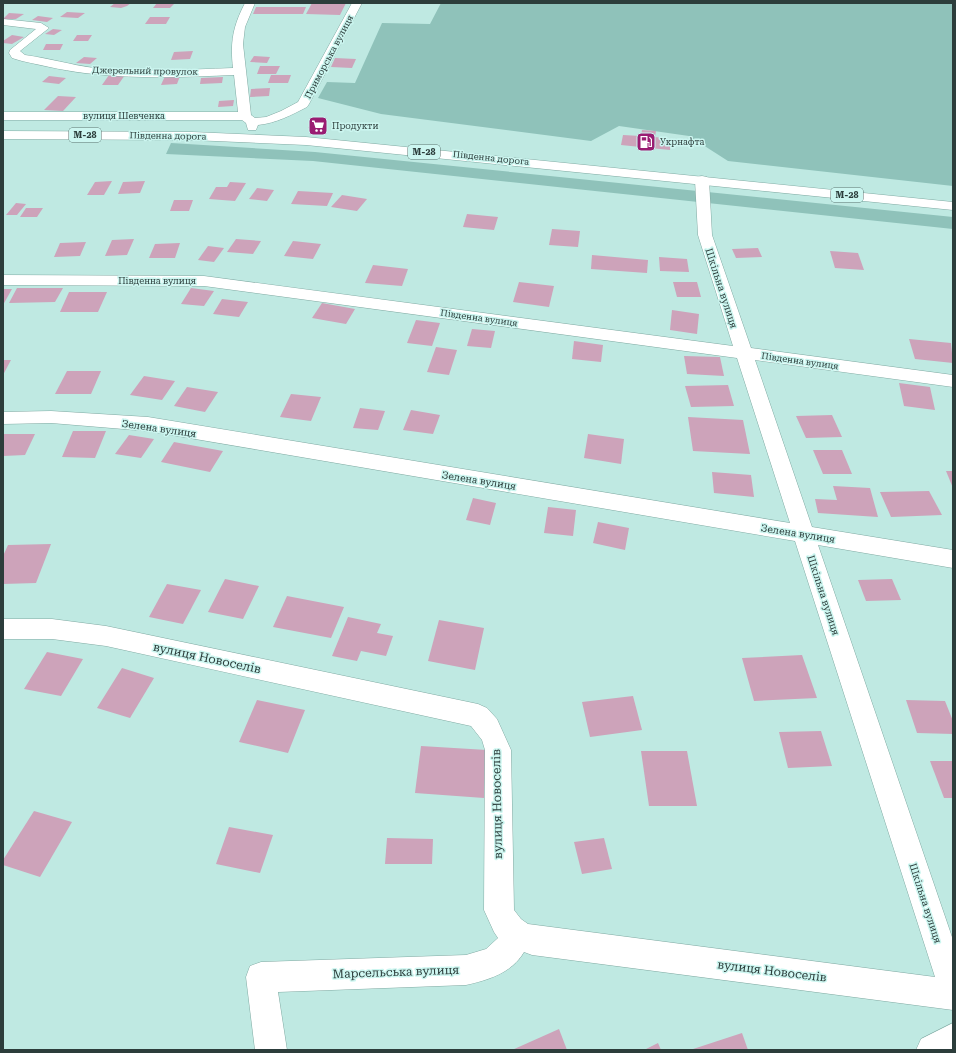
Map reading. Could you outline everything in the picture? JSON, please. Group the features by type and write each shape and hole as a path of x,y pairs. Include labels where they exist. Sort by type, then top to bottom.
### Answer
{"highway":[{"name":"Південна дорога","path":"3,135 144,135 306,141 953,206"}],"street":[{"path":"250,3 242,19 238,34 240,71 252,138"},
{"name":"Приморська вулиця","path":"249,119 279,116 303,104 357,3"},
{"name":"Джерельний провулок","path":"3,22 44,28 15,50 14,53 16,56 22,58 61,66 105,72 175,73 240,71"},
{"name":"вулиця Шевченка","path":"3,116 249,119"},
{"name":"Шкільна вулиця","path":"702,180 705,235 953,985"},
{"name":"Південна вулиця","path":"3,280 204,281 953,381"},
{"name":"Зелена вулиця","path":"3,418 51,417 148,424 953,559"},
{"name":"вулиця Новоселів","path":"3,629 52,629 106,636 478,716 488,725 498,750 499,910 503,923 516,936 532,940 953,995"},
{"name":"Марсельська вулиця","path":"271,1050 261,977 466,970 496,961 510,948 516,936"},
{"path":"932,1050 953,1039"}],"green space":[{"path":"441,3 953,3 953,186 728,161 689,136 619,126 591,141 381,114 318,98 327,82 355,83 382,23 430,24"},
{"path":"171,143 315,152 953,217 953,229 313,161 166,154"}],"building":[{"path":"115,3 131,3 121,8 110,7"},
{"path":"157,3 175,3 170,8 153,8"},
{"path":"312,3 346,3 340,15 306,14"},
{"path":"256,7 306,7 303,14 253,14"},
{"path":"67,12 85,13 78,18 60,17"},
{"path":"9,13 24,14 16,19 3,19"},
{"path":"38,16 53,18 47,22 32,20"},
{"path":"150,17 170,17 166,24 145,24"},
{"path":"53,29 62,30 54,35 45,34"},
{"path":"12,35 24,37 12,44 3,43 3,41"},
{"path":"77,35 92,35 88,41 73,41"},
{"path":"46,44 63,44 60,50 43,50"},
{"path":"193,51 190,59 171,60 174,52"},
{"path":"254,56 270,57 267,63 250,62"},
{"path":"84,57 97,58 90,64 76,63"},
{"path":"335,58 356,59 352,68 331,67"},
{"path":"260,66 280,66 276,74 257,74"},
{"path":"109,75 125,75 118,85 102,85"},
{"path":"271,75 291,75 288,83 268,83"},
{"path":"49,76 66,78 59,84 42,82"},
{"path":"165,76 180,76 177,84 161,85"},
{"path":"223,77 222,83 200,84 201,78"},
{"path":"270,88 269,96 250,97 251,89"},
{"path":"58,96 76,97 63,111 44,110"},
{"path":"234,100 233,106 218,107 219,101"},
{"name":"Продукти","path":"313,121 327,123 322,130 308,128"},
{"name":"Укрнафта","path":"642,130 656,131 655,137 671,139 670,150 621,145 623,135 641,136"},
{"path":"112,181 104,195 87,195 95,182"},
{"path":"145,181 140,193 118,194 123,182"},
{"path":"230,182 246,183 235,201 209,199 216,187 227,187"},
{"path":"257,188 274,190 267,201 249,199"},
{"path":"298,191 333,193 327,206 291,204"},
{"path":"342,195 367,199 357,211 331,207"},
{"path":"174,200 193,200 189,211 170,211"},
{"path":"16,203 26,204 17,215 6,215"},
{"path":"26,208 43,208 37,217 20,217"},
{"path":"467,214 498,217 494,230 463,227"},
{"path":"552,229 580,231 578,247 549,245"},
{"path":"134,239 127,255 105,256 112,240"},
{"path":"236,239 261,241 253,254 227,252"},
{"path":"293,241 321,244 313,259 284,256"},
{"path":"86,242 80,256 54,257 60,243"},
{"path":"180,243 175,258 149,258 155,244"},
{"path":"208,246 224,248 214,262 198,260"},
{"path":"758,248 762,257 736,258 732,249"},
{"path":"830,251 858,253 864,270 835,268"},
{"path":"592,255 648,260 647,273 591,269"},
{"path":"659,257 687,259 689,272 660,271"},
{"path":"373,265 408,269 402,286 365,283"},
{"path":"519,282 554,286 549,307 513,302"},
{"path":"673,282 697,282 701,297 677,297"},
{"path":"17,288 63,288 55,302 9,303"},
{"path":"191,288 214,291 204,306 181,304"},
{"path":"3,289 12,289 3,305"},
{"path":"69,292 107,292 98,312 60,312"},
{"path":"222,299 248,302 239,317 213,314"},
{"path":"322,303 355,309 346,324 312,318"},
{"path":"672,310 699,314 697,334 670,330"},
{"path":"416,320 440,323 432,346 407,343"},
{"path":"472,329 495,331 491,348 467,346"},
{"path":"909,339 951,343 953,363 915,359"},
{"path":"574,341 603,345 601,362 572,359"},
{"path":"436,347 457,350 449,375 427,372"},
{"path":"684,356 720,357 724,376 687,374"},
{"path":"3,360 11,360 3,375"},
{"path":"67,371 101,371 91,394 55,394"},
{"path":"144,376 175,381 162,400 130,395"},
{"path":"899,383 930,387 935,410 904,406"},
{"path":"728,385 734,406 691,407 685,386"},
{"path":"187,387 218,392 205,412 174,406"},
{"path":"291,394 321,397 311,421 280,417"},
{"path":"360,408 385,411 378,430 353,428"},
{"path":"411,410 440,415 433,434 403,430"},
{"path":"832,415 842,437 806,438 796,416"},
{"path":"688,417 743,420 750,454 693,451"},
{"path":"73,431 106,431 95,458 62,457"},
{"path":"3,434 35,434 25,455 3,456"},
{"path":"588,434 624,439 621,464 584,458"},
{"path":"129,435 154,439 141,458 115,454"},
{"path":"174,442 223,451 210,472 161,462"},
{"path":"813,450 842,450 852,474 823,474"},
{"path":"946,471 953,471 953,488"},
{"path":"712,472 751,475 754,497 714,493"},
{"path":"833,486 870,488 878,517 818,513 815,499 837,500"},
{"path":"929,491 942,515 891,517 880,492"},
{"path":"473,498 496,503 490,525 466,520"},
{"path":"548,507 576,510 573,536 544,533"},
{"path":"598,522 629,528 625,550 593,543"},
{"path":"51,544 36,583 3,584 3,556 8,545"},
{"path":"225,579 259,586 243,619 208,612"},
{"path":"892,579 901,600 866,601 858,580"},
{"path":"167,584 201,590 183,624 149,617"},
{"path":"287,596 344,607 331,638 273,627"},
{"path":"348,617 381,624 377,633 393,636 386,656 361,651 357,661 332,656"},
{"path":"439,620 484,628 475,670 428,661"},
{"path":"47,652 83,659 61,696 24,689"},
{"path":"802,655 817,698 754,701 742,658"},
{"path":"122,668 154,678 130,718 97,708"},
{"path":"633,696 642,730 590,737 582,702"},
{"path":"257,700 305,710 288,753 239,742"},
{"path":"906,700 945,701 953,721 953,734 917,733"},
{"path":"821,731 832,766 788,768 779,732"},
{"path":"421,746 487,750 484,798 415,793"},
{"path":"641,751 687,751 697,806 649,806"},
{"path":"930,761 953,761 953,798 944,798"},
{"path":"34,811 72,822 40,877 3,865 3,860"},
{"path":"229,827 273,835 260,873 216,864"},
{"path":"387,838 433,839 432,864 385,864"},
{"path":"604,838 612,869 582,874 574,842"},
{"path":"559,1029 567,1050 512,1050"},
{"path":"742,1033 748,1050 690,1050"},
{"path":"658,1043 661,1050 644,1050"}],"place":[{"name":"Продукти","path":"318,126"},
{"name":"Укрнафта","path":"646,142"}]}
